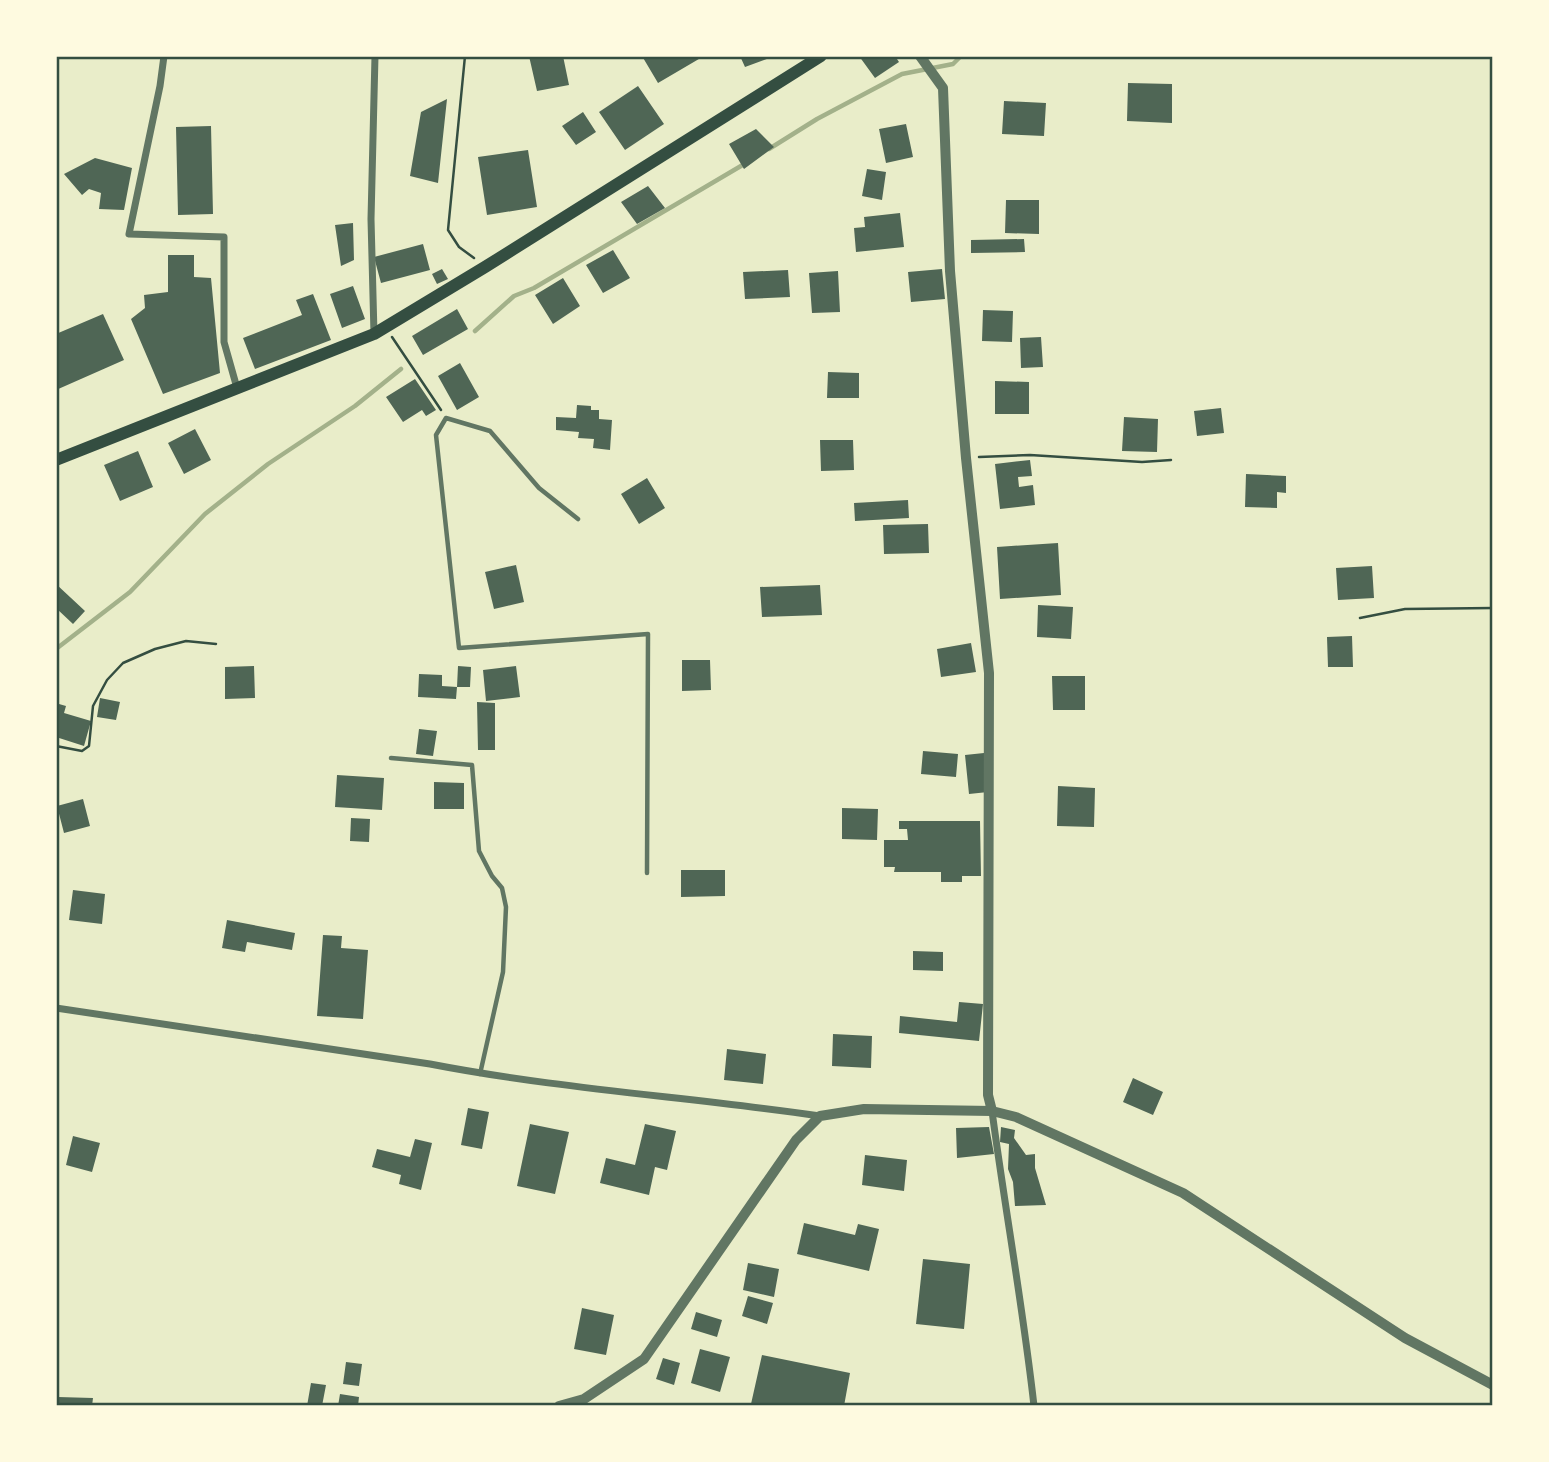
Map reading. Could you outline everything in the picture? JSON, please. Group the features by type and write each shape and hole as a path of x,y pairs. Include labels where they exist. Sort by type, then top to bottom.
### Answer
{"main road":[{"path":"56,460 386,328 821,56"}],"street":[{"path":"164,56 129,234 224,237 224,342 237,387"},
{"path":"374,334 371,219 375,56"},
{"path":"920,56 943,88 950,271 965,458 989,674 988,1095 1006,1221 1027,1339 1034,1406"},
{"path":"56,1008 481,1074 737,1103 820,1116 864,1109 992,1111 1016,1117 1183,1193 1405,1338 1493,1385"},
{"path":"559,1406 584,1399 644,1359 796,1140 820,1116"}],"lane":[{"path":"578,519 539,488 490,431 446,418 436,435 459,648 648,634 647,873"},
{"path":"391,758 472,765 479,850 492,876 502,888 506,907 503,972 481,1074"}],"path":[{"path":"466,56 448,230 460,247 485,267"},
{"path":"386,328 446,418"},
{"path":"965,458 1030,455 1142,462 1171,460"},
{"path":"1360,618 1405,609 1493,608"},
{"path":"56,746 82,751 89,746 93,706 107,680 124,663 155,649 186,641 216,644"}],"building":[{"path":"529,56 563,56 569,85 537,91"},
{"path":"642,56 704,56 658,83"},
{"path":"740,56 775,56 745,67"},
{"path":"859,56 895,56 899,62 875,78"},
{"path":"1128,83 1172,84 1172,123 1127,121"},
{"path":"638,86 664,124 625,150 599,112"},
{"path":"447,99 438,183 410,176 421,112"},
{"path":"1004,101 1046,103 1044,136 1002,134"},
{"path":"583,112 596,132 576,145 562,126"},
{"path":"906,124 913,157 886,163 879,129"},
{"path":"211,126 213,214 178,215 176,127"},
{"path":"756,129 774,147 744,169 729,144"},
{"path":"528,150 537,207 487,215 478,157"},
{"path":"95,158 132,168 124,210 99,209 101,193 89,189 82,195 64,174"},
{"path":"867,169 886,172 882,200 862,196"},
{"path":"648,186 665,208 637,224 621,202"},
{"path":"1006,200 1039,200 1039,234 1005,233"},
{"path":"900,213 904,247 856,252 854,228 865,227 864,217"},
{"path":"353,223 354,260 341,266 335,225"},
{"path":"1024,239 1025,252 971,253 971,240"},
{"path":"423,244 430,270 381,283 374,257"},
{"path":"613,250 630,278 603,293 586,265"},
{"path":"168,255 194,255 194,277 211,278 220,373 163,394 131,319 145,308 144,295 168,292"},
{"path":"442,269 448,279 437,284 432,274"},
{"path":"942,269 945,299 911,302 908,272"},
{"path":"788,270 790,297 745,299 743,272"},
{"path":"838,271 840,312 812,313 809,273"},
{"path":"563,278 580,306 553,324 535,295"},
{"path":"353,286 365,319 342,328 330,294"},
{"path":"313,294 331,340 255,369 243,338 302,315 296,300"},
{"path":"457,309 468,329 423,355 412,336"},
{"path":"983,310 1013,311 1012,342 982,341"},
{"path":"103,314 124,360 56,390 56,334"},
{"path":"1041,337 1043,367 1021,368 1020,338"},
{"path":"460,363 479,397 457,410 438,376"},
{"path":"828,372 859,373 859,398 827,398"},
{"path":"415,379 436,410 426,416 422,410 403,422 386,397"},
{"path":"995,381 1029,382 1029,414 995,414"},
{"path":"577,405 591,406 591,410 599,410 599,419 612,420 610,450 593,448 594,439 578,438 579,432 556,430 556,417 576,418"},
{"path":"1221,408 1224,433 1197,436 1194,411"},
{"path":"1124,417 1158,419 1157,452 1122,451"},
{"path":"195,429 211,460 184,474 168,443"},
{"path":"820,440 853,440 854,470 821,471"},
{"path":"138,451 153,487 120,501 104,465"},
{"path":"1030,460 1032,476 1018,477 1019,487 1033,485 1035,505 1000,509 995,464"},
{"path":"1246,474 1286,476 1286,493 1277,492 1277,508 1245,507"},
{"path":"647,478 665,508 639,524 621,494"},
{"path":"908,500 909,518 855,521 854,503"},
{"path":"928,524 929,553 884,554 883,525"},
{"path":"1058,543 1061,595 1000,599 997,547"},
{"path":"516,565 524,602 494,609 485,572"},
{"path":"1372,566 1374,598 1338,600 1336,568"},
{"path":"56,584 85,611 73,624 56,608"},
{"path":"820,585 822,615 762,617 760,587"},
{"path":"1038,605 1073,607 1071,639 1037,637"},
{"path":"1352,636 1353,667 1328,667 1327,637"},
{"path":"971,643 976,672 941,677 937,649"},
{"path":"682,660 710,660 711,690 682,691"},
{"path":"254,666 255,698 225,699 225,667"},
{"path":"458,666 471,667 470,687 457,687"},
{"path":"516,666 520,697 486,701 483,670"},
{"path":"419,674 442,675 442,686 457,687 456,699 418,697"},
{"path":"1052,676 1085,676 1085,710 1053,710"},
{"path":"100,698 120,702 116,720 97,717"},
{"path":"477,702 495,703 495,750 478,750"},
{"path":"59,704 66,706 64,713 91,721 84,746 56,737 56,707 58,708"},
{"path":"419,729 437,731 433,756 416,754"},
{"path":"923,751 958,754 956,777 921,774"},
{"path":"984,753 988,792 969,794 965,755"},
{"path":"337,775 384,778 382,810 335,807"},
{"path":"434,782 464,783 464,809 434,809"},
{"path":"1058,786 1095,788 1094,827 1057,826"},
{"path":"83,799 90,826 64,833 57,806"},
{"path":"842,808 878,809 877,840 842,839"},
{"path":"351,818 370,819 369,842 350,841"},
{"path":"899,821 980,821 981,876 962,876 962,882 941,882 941,872 894,872 895,867 884,867 884,840 908,840 907,829 899,829"},
{"path":"681,870 725,870 725,896 681,897"},
{"path":"73,890 105,894 102,924 69,920"},
{"path":"227,920 295,933 292,950 247,942 245,952 222,948"},
{"path":"323,935 342,936 341,948 368,950 363,1019 317,1016"},
{"path":"913,951 943,952 943,971 913,970"},
{"path":"959,1002 983,1004 979,1041 899,1033 900,1016 957,1022"},
{"path":"833,1034 872,1036 871,1068 832,1066"},
{"path":"727,1049 766,1054 763,1084 724,1080"},
{"path":"1133,1078 1163,1092 1153,1115 1123,1102"},
{"path":"468,1108 489,1112 482,1149 461,1145"},
{"path":"530,1124 569,1132 555,1194 517,1186"},
{"path":"645,1124 676,1131 667,1170 655,1167 649,1195 600,1183 606,1158 635,1165"},
{"path":"989,1127 994,1154 957,1158 956,1128"},
{"path":"1001,1127 1015,1130 1014,1138 1026,1155 1035,1154 1035,1168 1046,1205 1015,1206 1013,1182 1008,1169 1009,1144 1000,1142"},
{"path":"73,1136 100,1143 92,1172 66,1165"},
{"path":"415,1139 432,1143 421,1190 399,1184 401,1175 372,1167 377,1149 410,1157"},
{"path":"865,1155 907,1160 904,1191 862,1185"},
{"path":"804,1223 855,1235 858,1224 879,1229 869,1271 797,1254"},
{"path":"923,1259 970,1264 964,1329 916,1324"},
{"path":"748,1263 779,1269 774,1297 743,1290"},
{"path":"748,1296 773,1303 767,1324 742,1316"},
{"path":"582,1308 614,1315 606,1355 574,1349"},
{"path":"696,1312 722,1320 717,1337 691,1329"},
{"path":"700,1349 730,1357 720,1392 691,1383"},
{"path":"762,1355 850,1373 844,1406 751,1404"},
{"path":"663,1358 680,1363 674,1385 656,1379"},
{"path":"346,1362 362,1364 359,1386 343,1384"},
{"path":"311,1383 326,1385 322,1406 307,1406"},
{"path":"340,1394 359,1397 358,1406 338,1406"},
{"path":"58,1397 93,1398 92,1406 57,1406"}],"waterway":[{"path":"769,149 817,119 902,74 953,64 961,56"},
{"path":"475,331 514,296 534,288 746,163"},
{"path":"56,649 130,592 205,514 268,464 355,406 401,369"}]}
